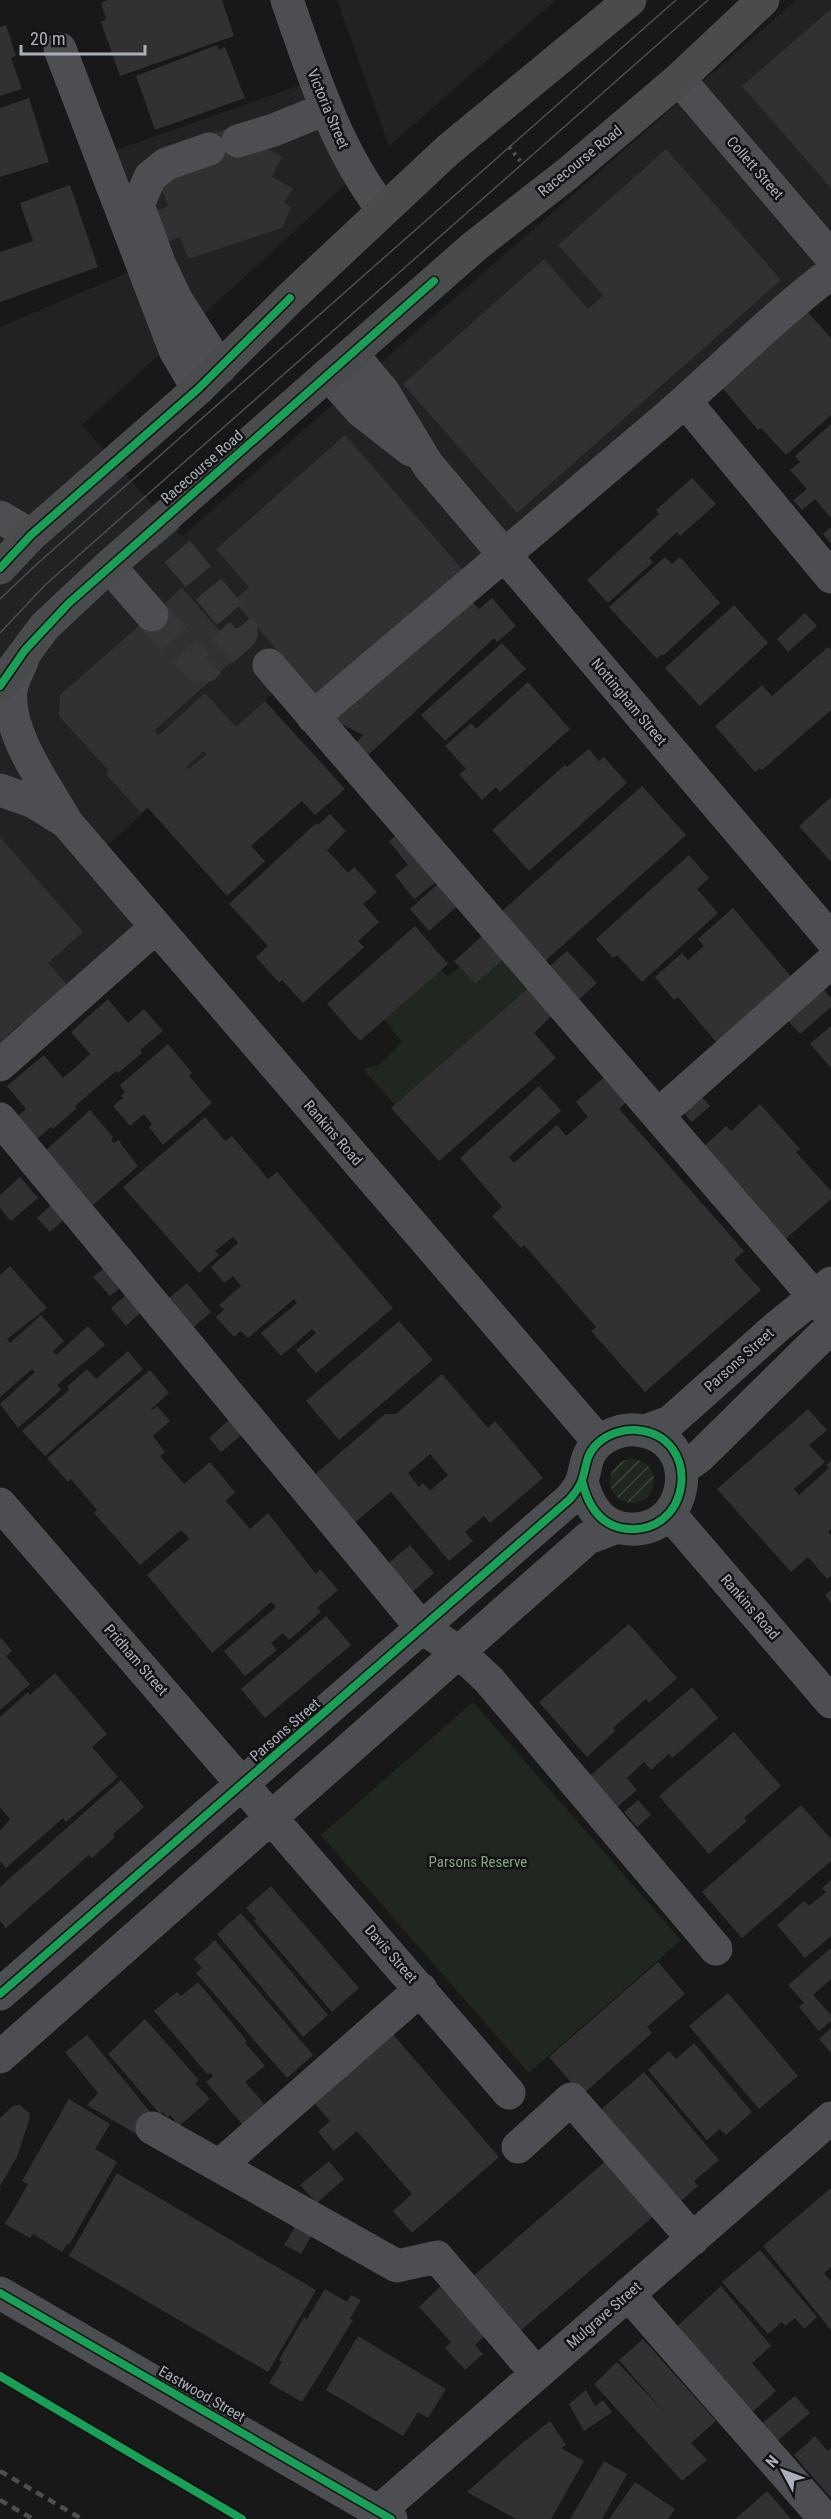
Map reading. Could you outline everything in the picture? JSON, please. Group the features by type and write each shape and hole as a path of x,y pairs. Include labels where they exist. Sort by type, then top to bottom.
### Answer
{"highway":[{"path":"0,568 31,535 209,379 383,210 463,137 630,0"},
{"name":"Racecourse Road","path":"0,686 45,626 109,566 476,245 567,174 679,79 763,0"}],"street":[{"name":"Victoria Street","path":"287,0 325,109 362,183 383,210"},
{"path":"60,48 175,350 209,379"},
{"name":"Collett Street","path":"679,79 831,257"},
{"path":"209,379 159,263 138,205 150,177 166,164 274,130 325,109"},
{"path":"313,717 505,556 801,296 831,273"},
{"name":"Nottingham Street","path":"340,364 383,390 429,465 831,939"},
{"path":"684,401 831,577"},
{"path":"0,517 31,535"},
{"path":"109,566 152,615"},
{"name":"Rankins Road","path":"25,650 13,682 12,710 26,751 67,823 599,1442"},
{"path":"269,665 657,1115 826,1299"},
{"name":"Rankins Road","path":"0,790 34,802 67,823"},
{"path":"0,1065 156,927"},
{"path":"657,1115 831,962"},
{"path":"0,1119 422,1628 459,1652 489,1680 716,1949"},
{"name":"Parsons Street","path":"645,1431 670,1422 778,1326 826,1299"},
{"path":"682,1469 699,1457 831,1327"},
{"path":"7,2038 273,1817 588,1539 616,1527 645,1528 658,1523 669,1513 678,1500 682,1485 682,1469 669,1445 658,1436 645,1431 629,1430 613,1434 599,1442 584,1467 582,1481 592,1509 616,1527"},
{"name":"Parsons Street","path":"0,1995 570,1500 582,1481"},
{"name":"Pridham Street","path":"0,1504 273,1817"},
{"name":"Rankins Road","path":"669,1513 831,1702"},
{"name":"Davis Street","path":"273,1817 509,2092"},
{"path":"219,2166 421,1989"},
{"path":"518,2147 571,2099 693,2239"},
{"name":"Mulgrave Street","path":"385,2515 537,2374 830,2122"},
{"path":"152,2128 397,2266 437,2257 537,2374"},
{"name":"Eastwood Street","path":"0,2293 385,2515"},
{"path":"628,2294 825,2519"}],"path":[{"path":"503,140 527,169"}],"shaded area":[{"path":"337,0 556,0 389,146"},
{"path":"796,0 831,0 831,275 529,535 284,683 96,856 156,927 0,1067 0,327 129,272 88,160 318,79 355,176 82,425 181,537"}],"green space":[{"path":"509,955 533,984 395,1105 363,1069 379,1065 402,1042 384,1019 441,969 447,976 459,967 475,984"},
{"path":"632,1459 641,1460 648,1465 653,1472 653,1490 648,1497 641,1502 632,1503 623,1502 616,1497 611,1490 610,1481 611,1472 616,1465 623,1460"},
{"name":"Parsons Reserve","path":"473,1702 681,1940 529,2073 321,1835"}],"building":[{"path":"107,0 222,0 234,36 120,76 101,22 106,19 101,3"},
{"path":"831,9 831,188 742,86"},
{"path":"6,25 16,56 11,58 22,89 0,96 0,27"},
{"path":"217,45 219,50 225,47 245,98 155,130 136,76"},
{"path":"29,98 49,162 0,177 0,108"},
{"path":"233,126 261,146 282,156 272,177 293,188 284,203 291,207 282,228 188,259 180,237 166,243 153,212 168,206 159,182 205,137"},
{"path":"666,149 781,280 517,513 403,384 544,259 588,309 603,295 558,245"},
{"path":"70,185 98,267 0,302 0,252 33,241 20,203"},
{"path":"805,309 831,338 831,415 786,455 761,428 758,430 720,385"},
{"path":"831,424 831,518 815,499 802,510 793,500 807,489 790,470 800,462 795,456"},
{"path":"345,435 463,570 318,697 234,601 249,587 216,549"},
{"path":"692,478 716,504 680,536 677,532 649,558 653,562 608,603 587,580 659,514 656,510"},
{"path":"831,527 831,544 823,534"},
{"path":"665,557 672,564 680,557 720,603 657,659 609,607"},
{"path":"182,588 240,654 154,731 159,735 205,693 236,727 265,701 345,789 315,815 302,801 251,846 265,861 227,896 147,807 141,813 106,774 109,771 59,716 60,695","holes":["204,751 207,754 189,769 187,766"]},
{"path":"468,597 479,609 492,598 516,626 497,642 494,638 366,757 355,744 363,735 332,719"},
{"path":"734,605 768,643 700,706 665,668"},
{"path":"805,613 817,626 788,652 777,639"},
{"path":"502,643 526,669 445,741 421,715"},
{"path":"828,647 831,650 831,710 762,770 760,768 755,772 715,726 762,685 772,696"},
{"path":"528,682 570,729 500,792 496,787 482,800 459,774 466,769 445,746 471,723 476,729"},
{"path":"589,749 599,761 604,757 627,783 529,871 492,830 565,765 567,767"},
{"path":"642,786 686,835 544,962 500,913"},
{"path":"831,797 831,862 799,826"},
{"path":"330,814 346,831 327,850 348,873 354,867 377,892 363,904 379,922 358,941 364,947 303,1003 282,980 279,983 256,957 268,946 229,904 316,823 318,825"},
{"path":"405,828 444,876 414,899 395,875 408,865 389,841"},
{"path":"0,837 83,932 48,963 73,991 27,1031 21,1023 0,1042"},
{"path":"689,855 709,878 697,889 718,913 642,982 617,955 613,958 596,939"},
{"path":"442,880 462,902 429,931 410,909"},
{"path":"733,908 793,979 718,1044 678,997 674,1000 655,977 682,953 688,960 704,946 698,939"},
{"path":"415,926 448,964 360,1041 327,1004"},
{"path":"488,931 509,955 475,984 454,961"},
{"path":"567,951 597,983 577,1001 548,968"},
{"path":"533,984 557,1011 534,1033 556,1058 439,1161 391,1108"},
{"path":"819,984 831,998 831,1007 800,1034 783,1015"},
{"path":"108,999 128,1023 144,1009 163,1031 140,1050 142,1053 118,1073 116,1071 75,1106 77,1108 53,1129 51,1127 31,1144 12,1121 26,1109 7,1086 44,1055 63,1078 77,1066 90,1054 71,1032"},
{"path":"831,1026 831,1068 810,1044"},
{"path":"168,1044 192,1073 189,1076 212,1103 163,1145 149,1127 152,1124 144,1114 130,1126 113,1106 123,1098 121,1096 125,1092 120,1085"},
{"path":"610,1072 632,1097 619,1109 744,1251 734,1260 761,1290 645,1392 591,1331 596,1327 524,1245 521,1248 492,1216 502,1207 460,1158 539,1086 561,1111 509,1157 514,1163 557,1125 566,1136 588,1117 576,1102"},
{"path":"697,1091 710,1106 692,1122 678,1107"},
{"path":"760,1104 800,1149 796,1152 831,1191 831,1199 781,1243 701,1149 726,1126 731,1131"},
{"path":"90,1110 113,1137 111,1140 114,1143 118,1140 138,1166 93,1205 72,1180 69,1182 44,1152"},
{"path":"205,1117 225,1141 232,1136 268,1179 277,1172 393,1308 316,1373 296,1350 316,1333 312,1329 281,1356 261,1333 297,1303 294,1299 248,1338 241,1331 234,1337 216,1317 224,1310 219,1305 241,1286 233,1276 224,1283 211,1267 238,1243 233,1237 215,1251 219,1255 199,1273 123,1187"},
{"path":"20,1177 38,1198 11,1221 0,1208 0,1195"},
{"path":"51,1205 64,1220 50,1232 37,1218"},
{"path":"10,1266 47,1308 7,1339 10,1343 41,1315 64,1341 53,1351 56,1355 88,1326 105,1345 57,1385 61,1390 18,1428 0,1404 35,1372 32,1369 0,1397 0,1275"},
{"path":"103,1269 120,1288 110,1296 93,1277"},
{"path":"187,1283 211,1312 187,1333 162,1304"},
{"path":"125,1296 140,1313 126,1326 111,1308"},
{"path":"399,1321 433,1360 339,1440 306,1401"},
{"path":"128,1351 143,1369 45,1456 22,1431 69,1390 67,1387 87,1369 96,1379"},
{"path":"150,1370 169,1393 151,1409 157,1406 170,1421 153,1436 165,1452 160,1456 184,1484 210,1462 235,1492 226,1501 250,1529 268,1513 316,1574 320,1569 338,1590 317,1608 321,1612 289,1640 283,1633 271,1643 277,1650 245,1676 224,1651 276,1607 271,1602 212,1653 147,1575 189,1539 186,1535 181,1530 140,1565 94,1513 97,1510 71,1479 68,1482 47,1458"},
{"path":"442,1374 488,1428 495,1421 543,1478 490,1523 484,1516 465,1532 473,1541 449,1561 391,1492 352,1525 312,1477 385,1414 396,1414","holes":["430,1454 448,1475 430,1491 423,1483 419,1487 408,1473"]},
{"path":"808,1409 827,1430 809,1445 825,1462 794,1489 799,1495 829,1468 826,1465 831,1461 831,1529 828,1532 831,1535 831,1576 827,1579 808,1557 791,1572 717,1489"},
{"path":"232,1417 245,1432 221,1452 209,1438"},
{"path":"410,1545 434,1573 410,1594 386,1565"},
{"path":"831,1590 831,1603 825,1595"},
{"path":"326,1616 351,1645 265,1718 241,1689"},
{"path":"629,1624 677,1678 649,1703 646,1699 613,1728 615,1731 587,1757 539,1702"},
{"path":"0,1637 12,1651 6,1656 30,1684 0,1710"},
{"path":"55,1673 107,1734 92,1747 118,1777 66,1822 63,1818 6,1868 0,1861 0,1831 10,1819 0,1807 0,1717 28,1692 30,1695"},
{"path":"692,1687 718,1718 672,1758 669,1754 651,1770 644,1762 627,1778 637,1790 615,1809 584,1781"},
{"path":"734,1732 781,1786 744,1818 747,1821 709,1854 659,1796"},
{"path":"121,1780 144,1807 113,1834 115,1837 92,1858 89,1855 6,1928 0,1921 0,1887"},
{"path":"638,1800 651,1815 637,1827 624,1812"},
{"path":"801,1805 831,1839 831,1861 742,1938 702,1892"},
{"path":"831,1880 831,1936 805,1958 777,1925 804,1901 809,1906 826,1892 822,1888"},
{"path":"271,1886 359,1988 332,2012 254,1921 256,1919 246,1908"},
{"path":"241,1913 328,2015 303,2037 217,1934"},
{"path":"215,1940 313,2055 287,2078 196,1973 202,1968 194,1959"},
{"path":"831,1948 831,1979 813,1995 831,2015 831,2021 819,2031 799,2007 804,2003 788,1985"},
{"path":"658,1962 685,1994 647,2027 652,2033 582,2095 549,2057"},
{"path":"198,1982 265,2066 245,2082 265,2105 242,2124 206,2082 213,2076 210,2072 208,2075 154,2011 177,1992 181,1996"},
{"path":"728,1993 798,2076 759,2109 689,2026"},
{"path":"145,2019 199,2080 195,2083 210,2099 179,2126 170,2115 167,2117 163,2112 160,2114 108,2054"},
{"path":"831,2028 831,2053 819,2039"},
{"path":"390,2031 499,2157 412,2233 393,2211 412,2194 357,2131 334,2151 318,2132 330,2121 314,2103"},
{"path":"87,2035 151,2113 138,2135 87,2105 98,2093 65,2052"},
{"path":"694,2043 752,2112 726,2135 720,2129 707,2140 648,2070 669,2051 676,2059"},
{"path":"644,2072 719,2160 694,2181 698,2186 674,2207 597,2113"},
{"path":"69,2099 110,2124 95,2149 117,2162 69,2245 67,2244 62,2252 33,2234 30,2238 5,2224 28,2184 22,2181"},
{"path":"20,2105 30,2114 29,2120 17,2157 0,2186 0,2118 13,2106"},
{"path":"608,2159 656,2214 519,2332 471,2278"},
{"path":"329,2161 344,2179 317,2203 300,2185"},
{"path":"117,2173 316,2290 268,2372 69,2256"},
{"path":"831,2188 831,2267 824,2273 831,2281 831,2330 763,2246"},
{"path":"298,2222 314,2231 301,2254 284,2245"},
{"path":"760,2250 817,2317 804,2329 795,2318 785,2326 782,2322 768,2334 722,2282"},
{"path":"445,2282 490,2331 475,2345 483,2354 465,2370 445,2348 451,2342 419,2307"},
{"path":"721,2286 771,2346 752,2363 776,2391 747,2417 673,2330"},
{"path":"325,2289 347,2302 351,2295 361,2300 350,2319 353,2320 302,2402 269,2383 282,2362 279,2360 304,2317 307,2319"},
{"path":"358,2336 446,2389 428,2418 418,2412 403,2436 326,2390"},
{"path":"643,2339 716,2421 691,2443 707,2460 682,2481 594,2384 617,2362 665,2413 619,2360"},
{"path":"586,2390 595,2406 603,2400 612,2412 584,2431 569,2404"},
{"path":"795,2396 810,2413 776,2442 761,2424"},
{"path":"550,2421 566,2445 561,2448 584,2461 551,2519 516,2519 467,2492 520,2445"},
{"path":"815,2436 828,2451 831,2447 831,2498 794,2455"},
{"path":"604,2461 627,2474 602,2519 570,2519"},
{"path":"635,2482 675,2509 668,2519 609,2519"},
{"path":"767,2491 791,2519 735,2519"}],"tunnel":[{"path":"152,615 198,665 205,666 241,634 241,628 156,526"}],"tram line":[{"path":"0,599 676,0"},
{"path":"0,633 45,585 708,0"}],"railway":[{"path":"0,2471 82,2519"},
{"path":"0,2500 33,2519"}],"cycle path":[{"path":"0,686 25,650 69,603 434,281"},
{"path":"0,568 31,535 198,389 290,298"},
{"path":"0,1994 570,1499 581,1483 591,1452 606,1437 626,1430 636,1430 658,1436 673,1449 680,1467 681,1486 675,1504 663,1519 645,1528 621,1528 606,1522 590,1504 582,1481"},
{"path":"0,2293 391,2519"},
{"path":"0,2376 242,2519"}]}
